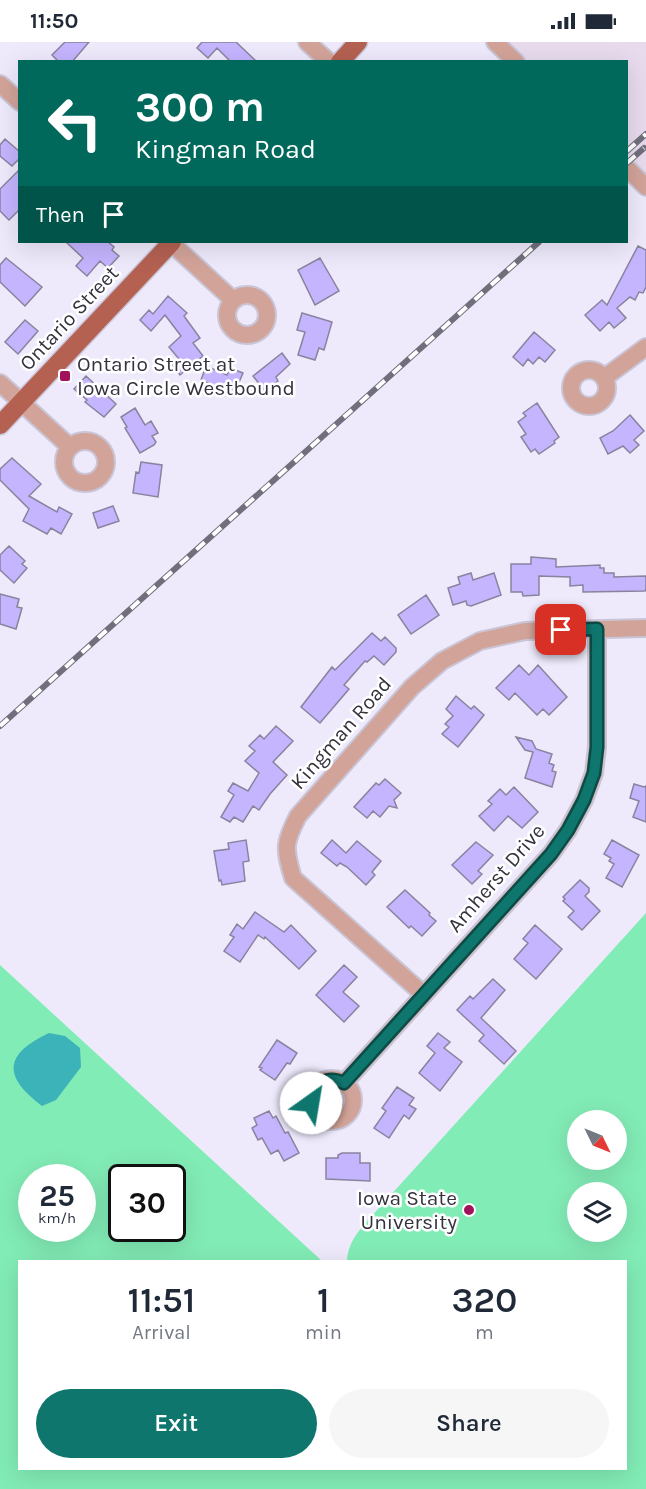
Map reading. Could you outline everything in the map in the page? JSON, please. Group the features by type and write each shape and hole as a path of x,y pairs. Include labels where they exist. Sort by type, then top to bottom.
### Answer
{"main road":[{"path":"342,60 358,42"},
{"name":"Ontario Street","path":"0,425 170,243"}],"street":[{"path":"307,42 327,60"},
{"path":"495,42 514,60"},
{"path":"0,84 18,100"},
{"path":"628,169 646,187"},
{"path":"172,243 233,300"},
{"path":"604,378 646,347"},
{"path":"0,383 70,447"},
{"name":"Kingman Road","path":"423,994 292,878 287,859 286,838 298,816 411,687 442,661 480,641 525,631 646,628"},
{"name":"Amherst Drive","path":"344,1083 551,854 568,830 584,800 594,773 597,747 597,629"}],"shaded area":[{"path":"506,42 646,42 646,176 628,158 628,60 526,60"}],"green space":[{"name":"Iowa State University","path":"646,913 646,1489 0,1489 0,965 321,1260 18,1260 18,1470 627,1470 627,1260 347,1260 354,1239 362,1227"}],"water":[{"path":"49,1033 65,1036 80,1048 81,1067 56,1100 42,1106 20,1085 14,1066 16,1057 23,1049"}],"building":[{"path":"65,42 89,42 74,60 57,60 52,55"},
{"path":"202,42 236,42 255,60 229,60 217,48 208,58 197,48"},
{"path":"5,139 18,150 18,160 12,166 0,156 0,145"},
{"path":"18,171 18,211 9,220 0,211 0,189"},
{"path":"67,243 109,243 114,247 112,250 119,256 108,268 100,261 87,276 76,266 83,258"},
{"path":"638,246 646,250 646,287 643,293 639,292 635,300 630,297 617,308 626,318 614,328 609,322 600,331 585,315 602,300 607,305"},
{"path":"6,258 42,287 25,306 0,282 0,265"},
{"path":"320,258 339,291 315,305 298,270"},
{"path":"168,296 187,313 184,316 200,338 193,343 203,356 180,375 172,364 179,359 169,347 181,336 165,315 151,331 140,320 149,310 153,314"},
{"path":"302,313 332,322 324,350 319,348 315,360 298,355 305,332 297,330"},
{"path":"25,320 38,331 18,354 5,342"},
{"path":"534,332 555,350 545,362 539,357 533,364 528,359 523,366 513,357"},
{"path":"282,353 290,364 276,377 278,381 265,391 253,376"},
{"path":"206,366 227,375 230,368 243,373 234,394 201,380"},
{"path":"86,376 116,404 104,417 85,402 87,400 74,389"},
{"path":"537,403 559,437 554,441 555,443 539,454 535,449 531,452 521,437 526,434 518,422 526,416 523,413"},
{"path":"135,408 145,425 151,421 158,433 152,436 156,442 154,445 140,453 121,417"},
{"path":"630,415 644,431 634,440 639,445 630,453 623,446 608,454 600,438 613,431"},
{"path":"12,458 41,484 29,496 57,512 59,507 72,514 61,534 51,528 47,534 23,521 29,509 0,480 0,469"},
{"path":"141,462 162,465 158,497 133,493 136,472 139,473"},
{"path":"113,506 119,521 98,528 93,513"},
{"path":"9,546 25,561 22,564 27,568 14,583 0,570 0,555"},
{"path":"531,557 556,559 556,567 600,565 600,568 604,568 604,573 614,573 614,577 646,576 646,589 645,591 583,592 583,585 570,586 570,577 539,576 539,595 523,596 522,592 511,592 511,564 531,564"},
{"path":"471,573 473,580 494,573 501,595 471,606 467,605 466,601 453,605 448,588 460,584 458,577"},
{"path":"0,594 19,599 17,607 22,608 16,629 0,624"},
{"path":"426,595 439,615 411,634 398,615"},
{"path":"372,633 381,641 385,637 396,648 396,652 384,665 374,656 367,662 365,661 344,685 349,689 320,723 301,707 332,667 335,670"},
{"path":"519,665 529,675 538,665 567,697 549,715 543,709 537,715 515,693 509,700 496,688"},
{"path":"456,696 471,709 474,706 484,715 458,747 442,734 449,727 445,724 453,716 446,709"},
{"path":"276,726 293,741 273,762 287,775 259,810 253,806 243,822 234,817 230,822 221,817 234,795 228,791 233,783 248,791 259,773 245,761 255,751 249,746 260,735 264,739"},
{"path":"516,737 532,741 536,749 552,754 549,763 554,765 552,771 556,772 552,787 525,778 533,752 525,750"},
{"path":"385,779 401,793 394,800 397,808 389,806 380,817 373,811 367,818 354,807 376,783 379,785"},
{"path":"634,784 646,786 646,822 633,817 639,801 630,798"},
{"path":"514,787 538,812 522,828 508,816 494,831 479,816 492,804 488,801 500,789 506,795"},
{"path":"246,840 249,861 243,862 245,881 222,885 221,880 219,881 214,851 229,849 228,843"},
{"path":"332,840 346,853 357,841 381,861 372,872 375,875 366,885 347,867 340,863 337,866 321,853"},
{"path":"612,840 639,855 622,887 606,878 614,864 609,861 611,858 604,854"},
{"path":"476,842 493,855 478,871 482,874 472,884 452,865"},
{"path":"580,880 589,888 585,896 600,911 582,930 568,917 574,911 563,901 565,899 563,897"},
{"path":"405,890 436,921 422,936 411,926 409,928 387,907"},
{"path":"255,912 284,932 291,925 316,951 299,969 265,937 264,939 258,935 240,962 224,951 234,937 230,935 237,924 243,929"},
{"path":"535,925 562,949 536,979 514,959 528,943 523,939"},
{"path":"344,965 357,977 343,992 359,1006 344,1022 316,995"},
{"path":"493,979 505,990 481,1018 516,1051 504,1064 479,1041 484,1035 457,1010 470,996 473,999"},
{"path":"438,1033 450,1042 444,1048 462,1062 440,1091 419,1073 435,1053 427,1046"},
{"path":"277,1040 297,1053 275,1080 259,1067"},
{"path":"397,1087 414,1098 409,1105 416,1109 409,1119 404,1115 389,1138 374,1128 386,1111 382,1108"},
{"path":"269,1111 273,1118 276,1116 285,1133 288,1132 299,1153 284,1161 278,1150 271,1154 262,1138 258,1140 252,1128 257,1125 254,1118"},
{"path":"360,1153 360,1163 370,1163 370,1181 326,1179 326,1158 338,1158 338,1155"}],"railway":[{"path":"628,150 646,134"},
{"path":"628,162 644,148"},
{"path":"0,726 538,243"}],"place":[{"name":"Ontario Street at Iowa Circle Westbound","path":"65,376"},
{"name":"Iowa State University","path":"469,1210"}],"route":[{"path":"311,1103 314,1090 324,1080 338,1080 344,1083 551,854 568,830 584,800 594,773 597,747 597,629 561,630"}]}
